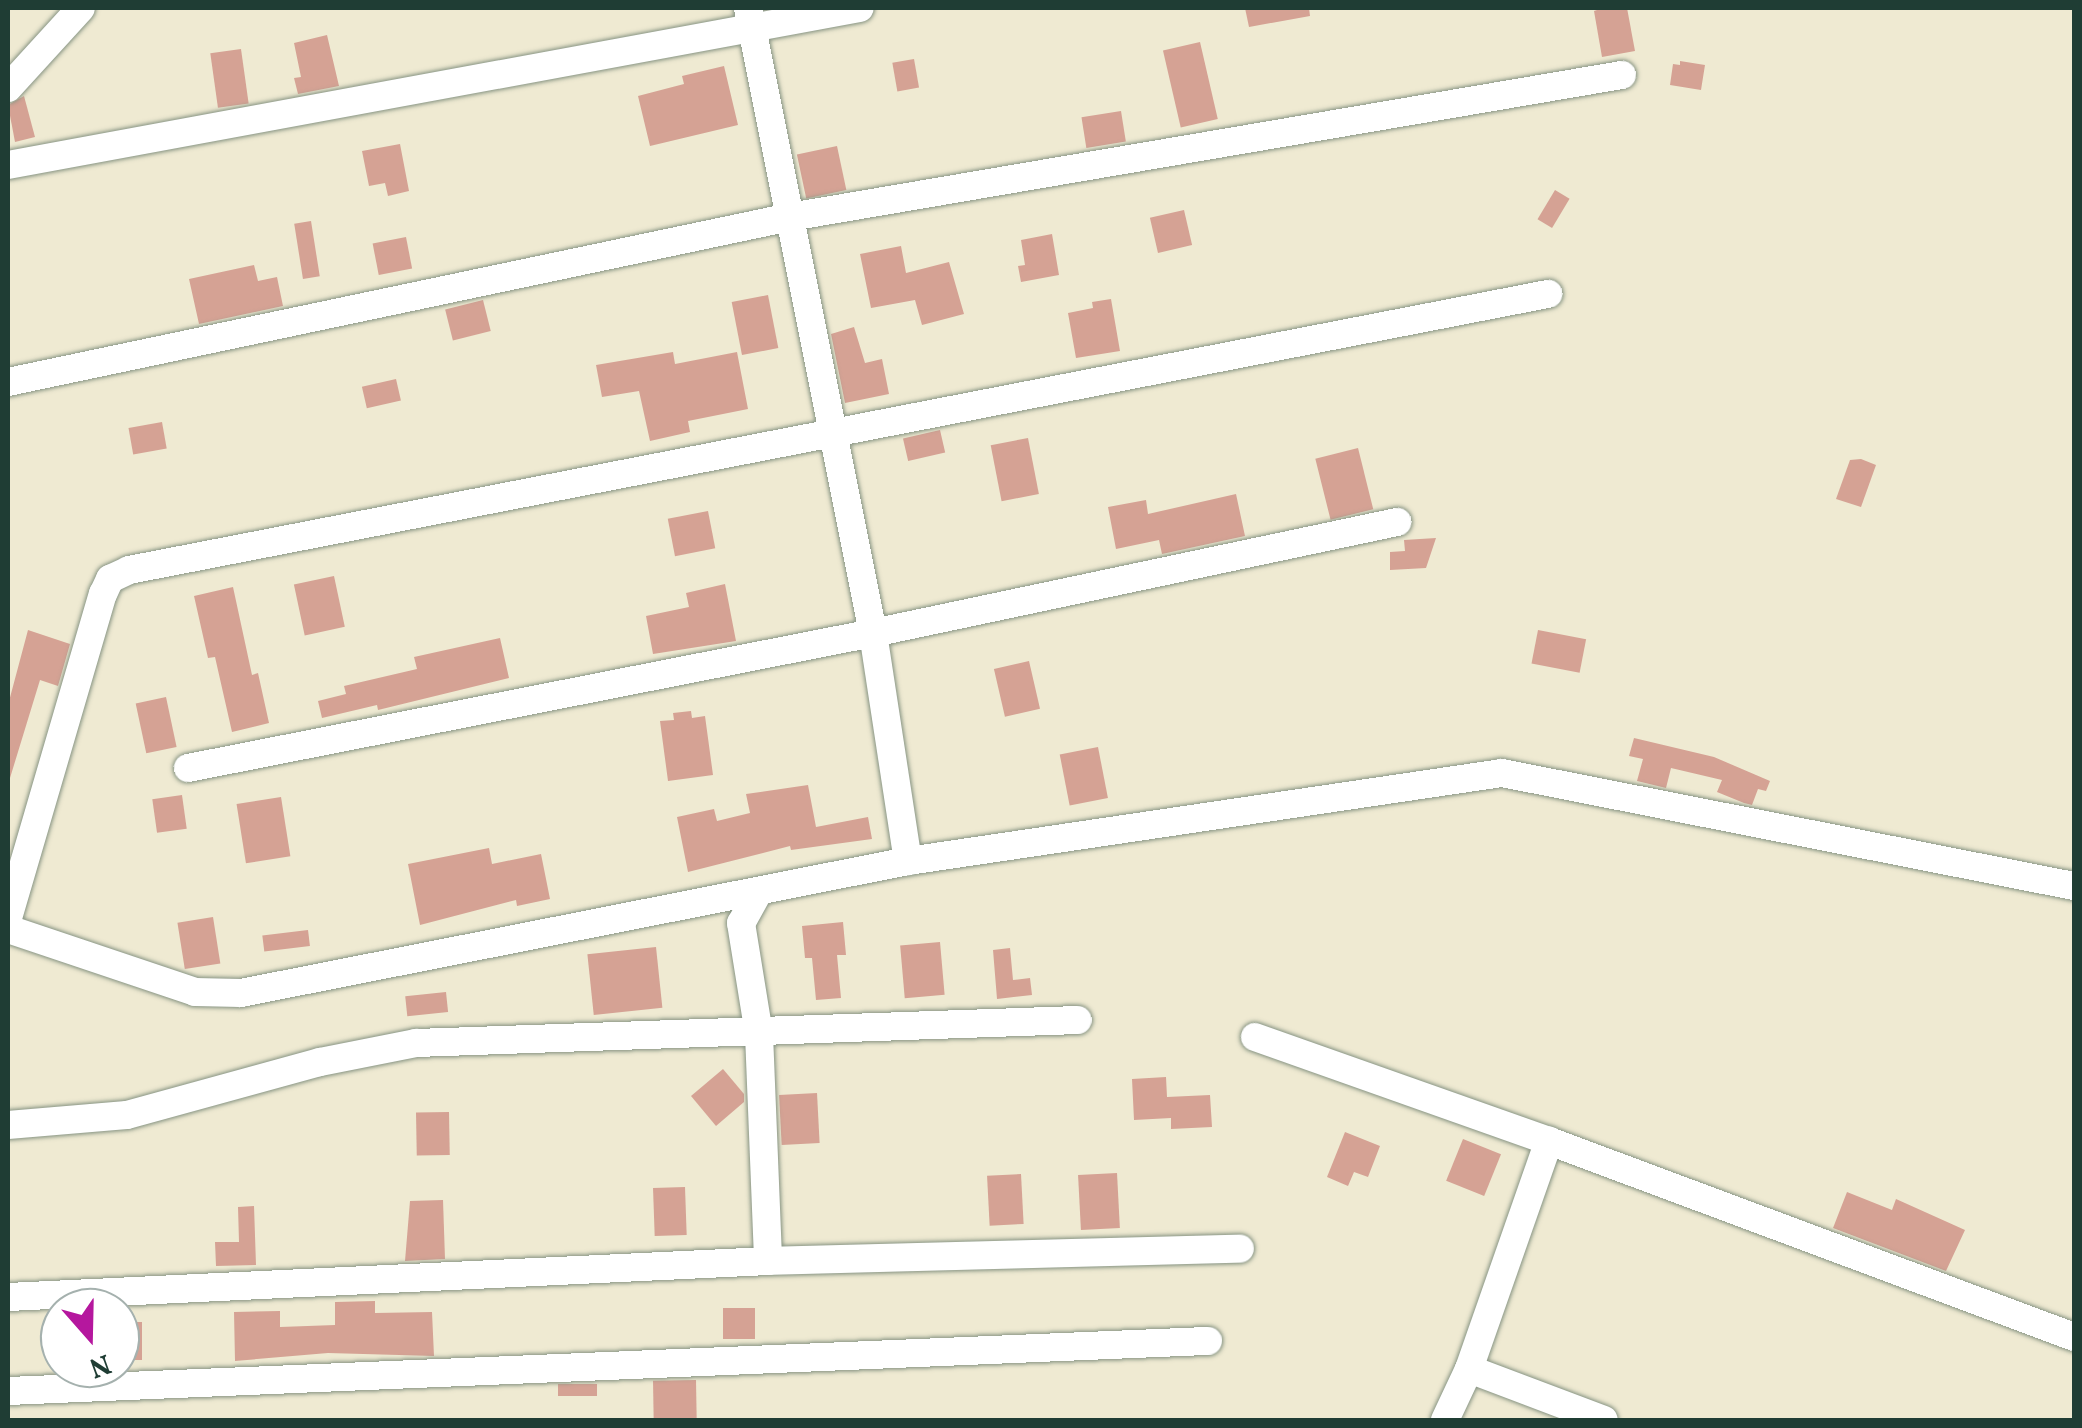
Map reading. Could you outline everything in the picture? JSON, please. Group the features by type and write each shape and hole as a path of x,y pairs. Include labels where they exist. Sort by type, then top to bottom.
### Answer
{"street":[{"path":"8,88 81,8"},
{"path":"8,165 750,17 860,8"},
{"path":"750,17 835,430 873,633 908,861"},
{"path":"8,382 790,217 1622,76"},
{"path":"8,918 110,579 129,570 1548,294"},
{"path":"188,768 873,633 1397,522"},
{"path":"8,930 195,992 242,993 908,861 1502,773 2074,886"},
{"path":"759,891 741,923 759,1034 768,1261"},
{"path":"8,1125 127,1115 320,1062 416,1043 1078,1020"},
{"path":"1254,1037 1549,1140 2074,1338"},
{"path":"1445,1420 1469,1369 1549,1140"},
{"path":"8,1297 768,1261 1240,1249"},
{"path":"8,1391 1208,1341"},
{"path":"1469,1369 1604,1420"}],"building":[{"path":"1245,8 1309,8 1310,16 1249,27"},
{"path":"1627,8 1635,51 1602,57 1594,11"},
{"path":"327,35 339,86 298,94 294,78 301,77 294,43"},
{"path":"1200,42 1218,119 1181,128 1163,51"},
{"path":"241,49 249,103 218,108 210,53"},
{"path":"914,59 919,88 897,91 892,63"},
{"path":"1680,61 1705,65 1701,90 1670,85 1673,64 1680,65"},
{"path":"724,66 738,125 650,146 638,96 684,84 682,76"},
{"path":"24,96 35,137 15,142 8,105"},
{"path":"1121,111 1126,142 1086,148 1081,117"},
{"path":"400,144 409,191 388,196 385,183 369,186 362,151"},
{"path":"837,146 846,190 806,199 797,155"},
{"path":"1555,190 1570,199 1552,228 1537,219"},
{"path":"1184,210 1192,245 1158,253 1150,218"},
{"path":"311,221 320,276 303,279 294,224"},
{"path":"1052,234 1059,275 1021,282 1018,266 1025,265 1021,240"},
{"path":"406,237 412,268 379,275 373,243"},
{"path":"901,246 906,273 949,262 964,314 922,325 915,300 871,308 860,254"},
{"path":"254,265 258,281 277,277 283,306 199,324 189,279"},
{"path":"768,295 778,348 742,355 732,302"},
{"path":"1111,299 1120,351 1076,358 1068,313 1093,308 1092,302"},
{"path":"483,300 491,331 453,340 445,309"},
{"path":"854,327 865,363 882,359 889,394 845,403 831,334"},
{"path":"673,352 675,364 737,352 748,409 688,421 690,432 650,441 639,391 602,397 596,365"},
{"path":"396,379 401,400 367,408 362,387"},
{"path":"162,422 167,449 133,454 129,428"},
{"path":"940,430 945,452 908,461 903,439"},
{"path":"1028,438 1039,494 1002,501 991,445"},
{"path":"1358,448 1373,509 1331,520 1315,459"},
{"path":"1861,459 1876,465 1861,507 1836,499 1850,460"},
{"path":"1236,494 1245,536 1162,554 1159,540 1116,549 1108,507 1146,500 1148,514"},
{"path":"708,511 715,548 675,556 668,519"},
{"path":"1436,538 1426,568 1390,570 1390,552 1405,551 1404,540"},
{"path":"334,576 345,627 305,635 294,585"},
{"path":"725,584 736,641 653,654 646,616 689,607 686,593"},
{"path":"233,587 252,675 258,673 269,723 232,732 215,657 208,658 194,596"},
{"path":"28,630 70,644 58,686 40,680 10,778 8,705"},
{"path":"1538,630 1586,639 1580,673 1532,663"},
{"path":"500,638 509,678 378,710 377,705 322,718 318,701 346,694 344,686 417,669 414,657"},
{"path":"1029,661 1040,709 1005,717 994,669"},
{"path":"166,697 177,747 146,753 136,703"},
{"path":"691,711 692,718 705,716 713,775 668,781 660,721 674,720 673,713"},
{"path":"1634,738 1714,757 1770,781 1766,791 1758,789 1752,805 1717,792 1722,780 1671,768 1666,788 1637,781 1643,759 1629,756"},
{"path":"1098,747 1108,798 1070,805 1060,754"},
{"path":"808,785 816,827 868,817 872,839 791,850 790,846 688,872 677,817 714,809 717,821 750,813 746,794"},
{"path":"182,795 187,829 157,833 152,799"},
{"path":"281,797 290,856 246,863 237,804"},
{"path":"489,848 492,864 541,854 550,899 517,906 516,900 420,925 408,864"},
{"path":"213,917 220,963 185,969 177,923"},
{"path":"843,922 846,955 837,955 841,998 816,1000 812,958 805,958 802,926"},
{"path":"308,930 310,946 264,951 262,936"},
{"path":"940,942 945,995 905,998 900,945"},
{"path":"656,947 662,1008 594,1015 587,954"},
{"path":"1010,948 1013,980 1030,978 1032,995 997,999 993,950"},
{"path":"446,992 448,1012 407,1016 405,996"},
{"path":"723,1069 744,1094 744,1102 716,1126 691,1096"},
{"path":"1166,1077 1167,1097 1210,1095 1212,1127 1171,1129 1171,1118 1134,1120 1132,1079"},
{"path":"817,1093 820,1143 782,1145 779,1095"},
{"path":"449,1112 450,1155 417,1156 416,1113"},
{"path":"1345,1132 1380,1146 1368,1177 1354,1172 1348,1186 1327,1177"},
{"path":"1463,1139 1501,1154 1484,1196 1446,1181"},
{"path":"1117,1173 1120,1228 1081,1230 1078,1175"},
{"path":"1021,1174 1024,1224 990,1226 987,1176"},
{"path":"685,1187 687,1235 655,1236 653,1188"},
{"path":"1847,1192 1892,1210 1896,1199 1965,1230 1946,1271 1833,1228"},
{"path":"443,1200 445,1259 405,1261 410,1201"},
{"path":"254,1206 256,1265 216,1266 215,1242 239,1242 238,1207"},
{"path":"375,1301 375,1313 432,1312 434,1356 328,1353 235,1361 234,1312 280,1311 280,1327 335,1325 335,1302"},
{"path":"723,1308 755,1308 755,1339 723,1339"},
{"path":"140,1322 142,1360 140,1360"},
{"path":"696,1380 697,1420 654,1420 653,1381"},
{"path":"558,1384 597,1384 597,1396 558,1396"}]}
